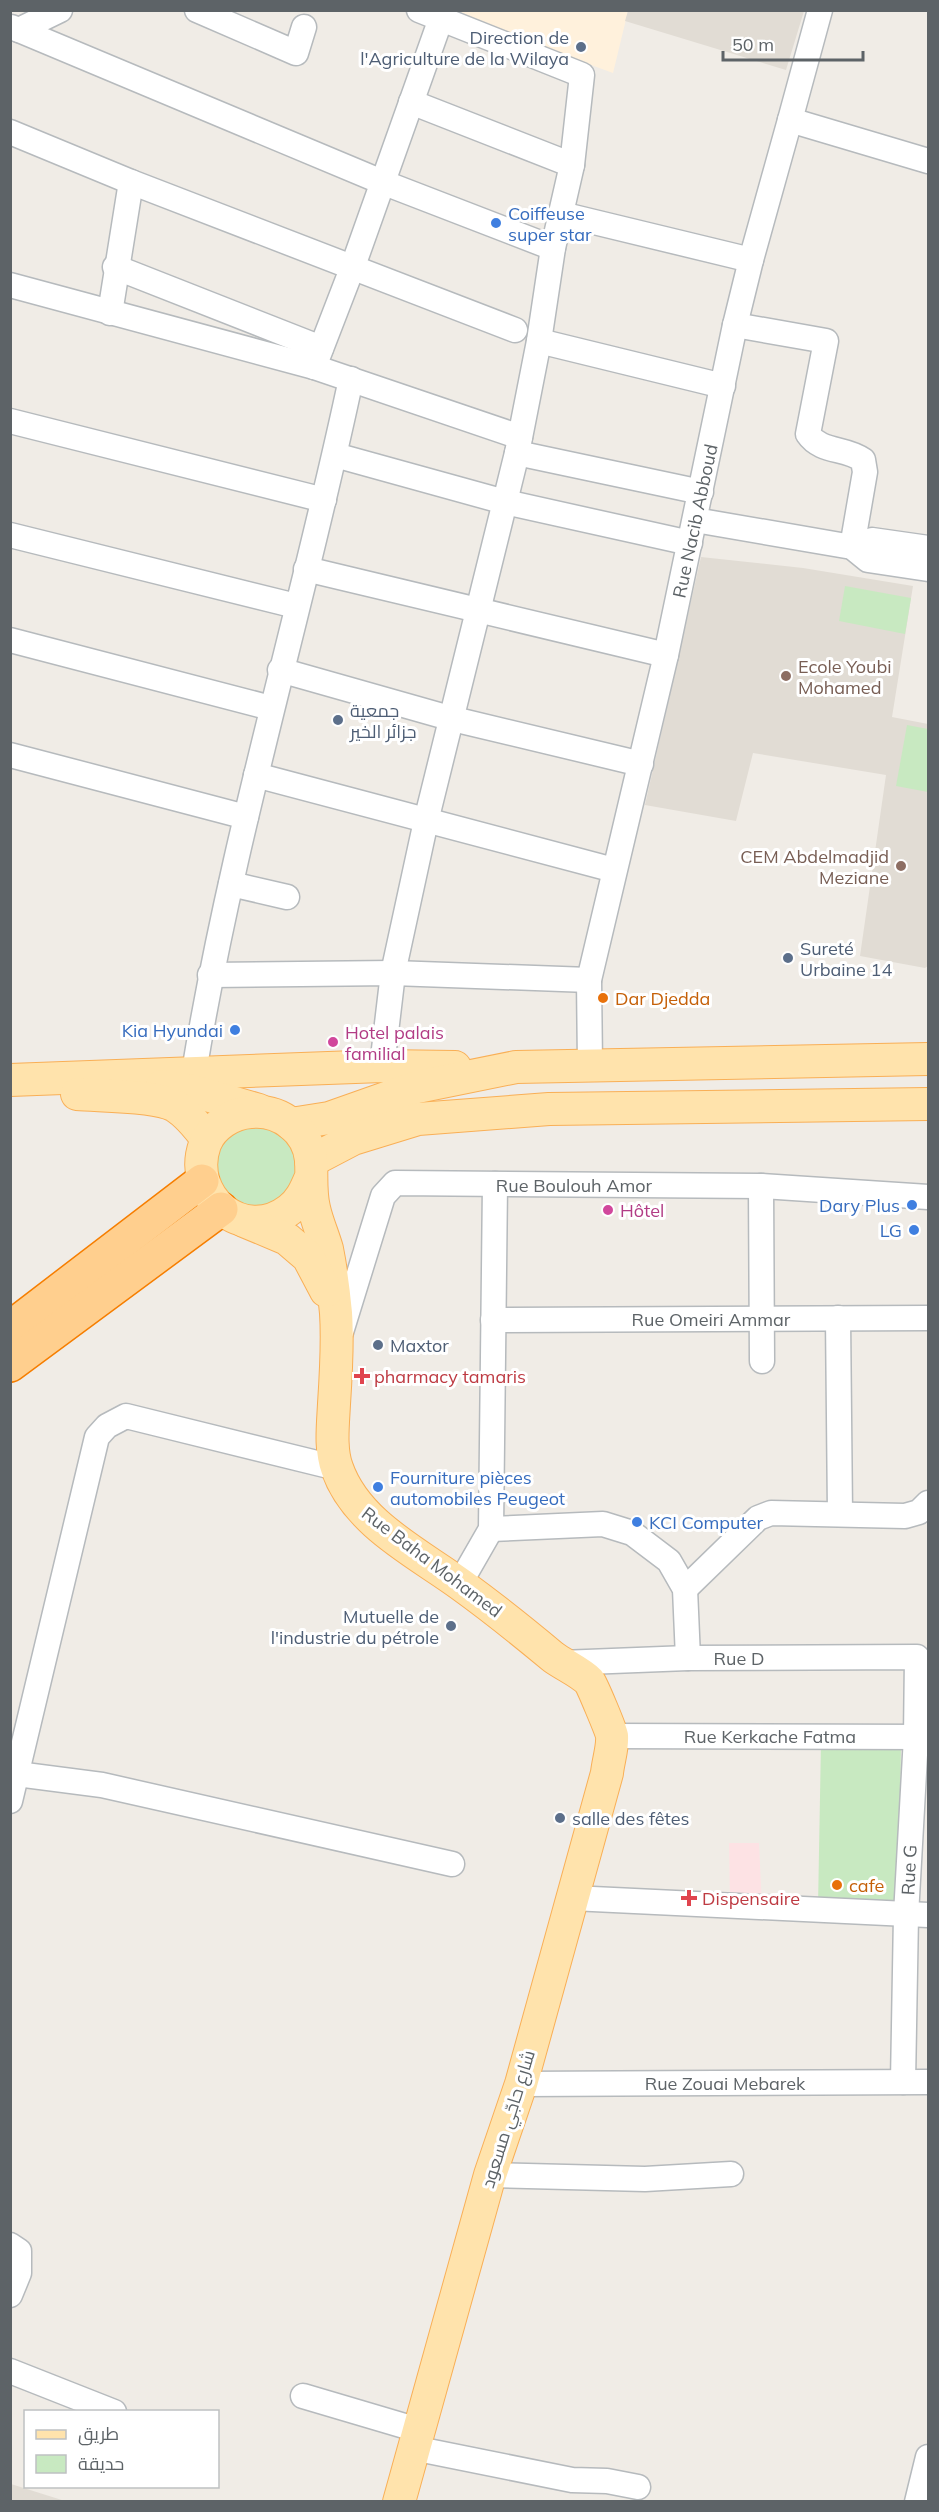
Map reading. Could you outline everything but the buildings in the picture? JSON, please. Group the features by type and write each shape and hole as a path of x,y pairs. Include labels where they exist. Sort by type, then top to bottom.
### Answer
{"highway":[{"path":"10,1328 202,1181"},
{"path":"10,1365 228,1213"}],"main road":[{"path":"10,1080 382,1066 516,1067 928,1059"},
{"path":"336,1313 308,1257 287,1239 228,1213 209,1197 202,1181 201,1157 207,1139 217,1126 231,1116 248,1112 279,1118 329,1118 417,1087 516,1067"},
{"path":"84,1076 193,1091 279,1118 304,1140 310,1170 302,1197 289,1210 273,1219 254,1222 228,1213"},
{"path":"466,1115 575,1088 928,1083"},
{"path":"10,1088 137,1098 173,1105 195,1122 207,1139"},
{"path":"310,1170 353,1139 418,1119 549,1109 928,1104"},
{"name":"Rue Baha Mohamed","path":"310,1170 314,1210 327,1251 336,1313 332,1436 337,1468 357,1505 405,1546 460,1583 561,1663 589,1682 612,1736"},
{"name":"شارع حاجّي مسعود","path":"399,2502 490,2175 521,2084 607,1773 612,1736"}],"street":[{"path":"15,28 60,10"},
{"path":"197,10 296,53 304,27"},
{"name":"Rue Nacib Abboud","path":"590,1065 589,980 666,656 735,325 820,10"},
{"path":"317,358 353,266 411,102 434,13 582,75 572,165 553,249 539,341 519,445 453,720 426,821 393,973 382,1066"},
{"path":"15,28 382,182 553,249"},
{"path":"411,102 572,165"},
{"path":"790,120 928,161"},
{"path":"10,132 131,182 515,330"},
{"path":"110,313 131,182"},
{"path":"561,214 751,260"},
{"path":"116,267 317,358 351,379 519,445 701,492"},
{"path":"10,285 110,313 317,358"},
{"path":"735,325 826,341 808,434 814,442 825,448 855,454 863,460 865,472 852,547"},
{"path":"539,341 723,386"},
{"path":"195,1072 210,975 271,708 324,500 351,379"},
{"path":"10,422 324,500"},
{"path":"335,454 505,502 693,531 852,547 872,540 928,548"},
{"path":"10,535 296,606"},
{"path":"852,547 868,560 928,569"},
{"path":"306,569 666,656"},
{"path":"10,640 271,708"},
{"path":"280,670 453,720 641,764"},
{"path":"10,755 246,817"},
{"path":"256,775 614,870"},
{"path":"231,884 287,897"},
{"path":"210,975 393,973 589,980"},
{"name":"Rue Boulouh Amor","path":"336,1346 383,1196 395,1183 761,1186 928,1197"},
{"path":"460,1583 491,1529 495,1184"},
{"path":"761,1186 762,1361"},
{"path":"838,1318 840,1514"},
{"name":"Rue Omeiri Ammar","path":"493,1320 928,1318"},
{"path":"10,1802 97,1437 107,1425 126,1416 337,1468"},
{"path":"685,1589 758,1518 771,1513 905,1516 919,1512 928,1503"},
{"path":"491,1529 603,1524 632,1533 669,1561 685,1589 688,1658"},
{"name":"Rue D","path":"561,1663 688,1658 917,1658"},
{"name":"Rue G","path":"903,2082 917,1915 922,1737 917,1658"},
{"name":"Rue Kerkache Fatma","path":"612,1736 922,1737"},
{"path":"17,1774 102,1785 452,1864"},
{"path":"572,1898 917,1915"},
{"name":"Rue Zouai Mebarek","path":"521,2084 928,2082"},
{"path":"490,2175 645,2179 731,2174"},
{"path":"10,2245 18,2251 19,2273 10,2295"},
{"path":"10,2371 109,2410"},
{"path":"303,2396 416,2439 572,2480 606,2481 638,2487"},
{"path":"917,2502 928,2457"}],"shaded area":[{"name":"Direction de l'Agriculture de la Wilaya","path":"463,10 628,11 613,73 460,17"},
{"path":"628,10 804,11 786,70 625,21"},
{"name":"Ecole Youbi Mohamed","path":"701,557 803,568 913,586 892,717 928,724 928,966 925,968 860,956 886,775 753,753 736,821 645,805"},
{"path":"729,1843 759,1843 762,1908 730,1906"},
{"path":"11,2484 65,2501 11,2501"}],"green space":[{"path":"845,586 911,598 905,634 839,621"},
{"path":"907,725 928,729 928,792 896,786"},
{"path":"257,1123 283,1133 298,1156 295,1184 276,1203 248,1207 235,1202 218,1181 216,1154 222,1142 231,1132"},
{"path":"821,1742 901,1743 899,1911 818,1906"}],"place":[{"name":"Direction de l'Agriculture de la Wilaya","path":"581,47"},
{"name":"Coiffeuse super star","path":"496,223"},
{"name":"Ecole Youbi Mohamed","path":"786,676"},
{"name":"جمعية جزائر الخير","path":"338,720"},
{"name":"CEM Abdelmadjid Meziane","path":"901,866"},
{"name":"Sureté Urbaine 14","path":"788,958"},
{"name":"Dar Djedda","path":"603,998"},
{"name":"Kia Hyundai","path":"235,1030"},
{"name":"Hotel palais familial","path":"333,1042"},
{"name":"Dary Plus","path":"912,1205"},
{"name":"Hôtel","path":"608,1210"},
{"name":"LG","path":"914,1230"},
{"name":"Maxtor","path":"378,1345"},
{"name":"pharmacy tamaris","path":"362,1376"},
{"name":"Fourniture pièces automobiles Peugeot","path":"378,1487"},
{"name":"KCI Computer","path":"637,1522"},
{"name":"Mutuelle de l'industrie du pétrole","path":"451,1626"},
{"name":"salle des fêtes","path":"560,1818"},
{"name":"cafe","path":"837,1885"},
{"name":"Dispensaire","path":"689,1898"}]}
